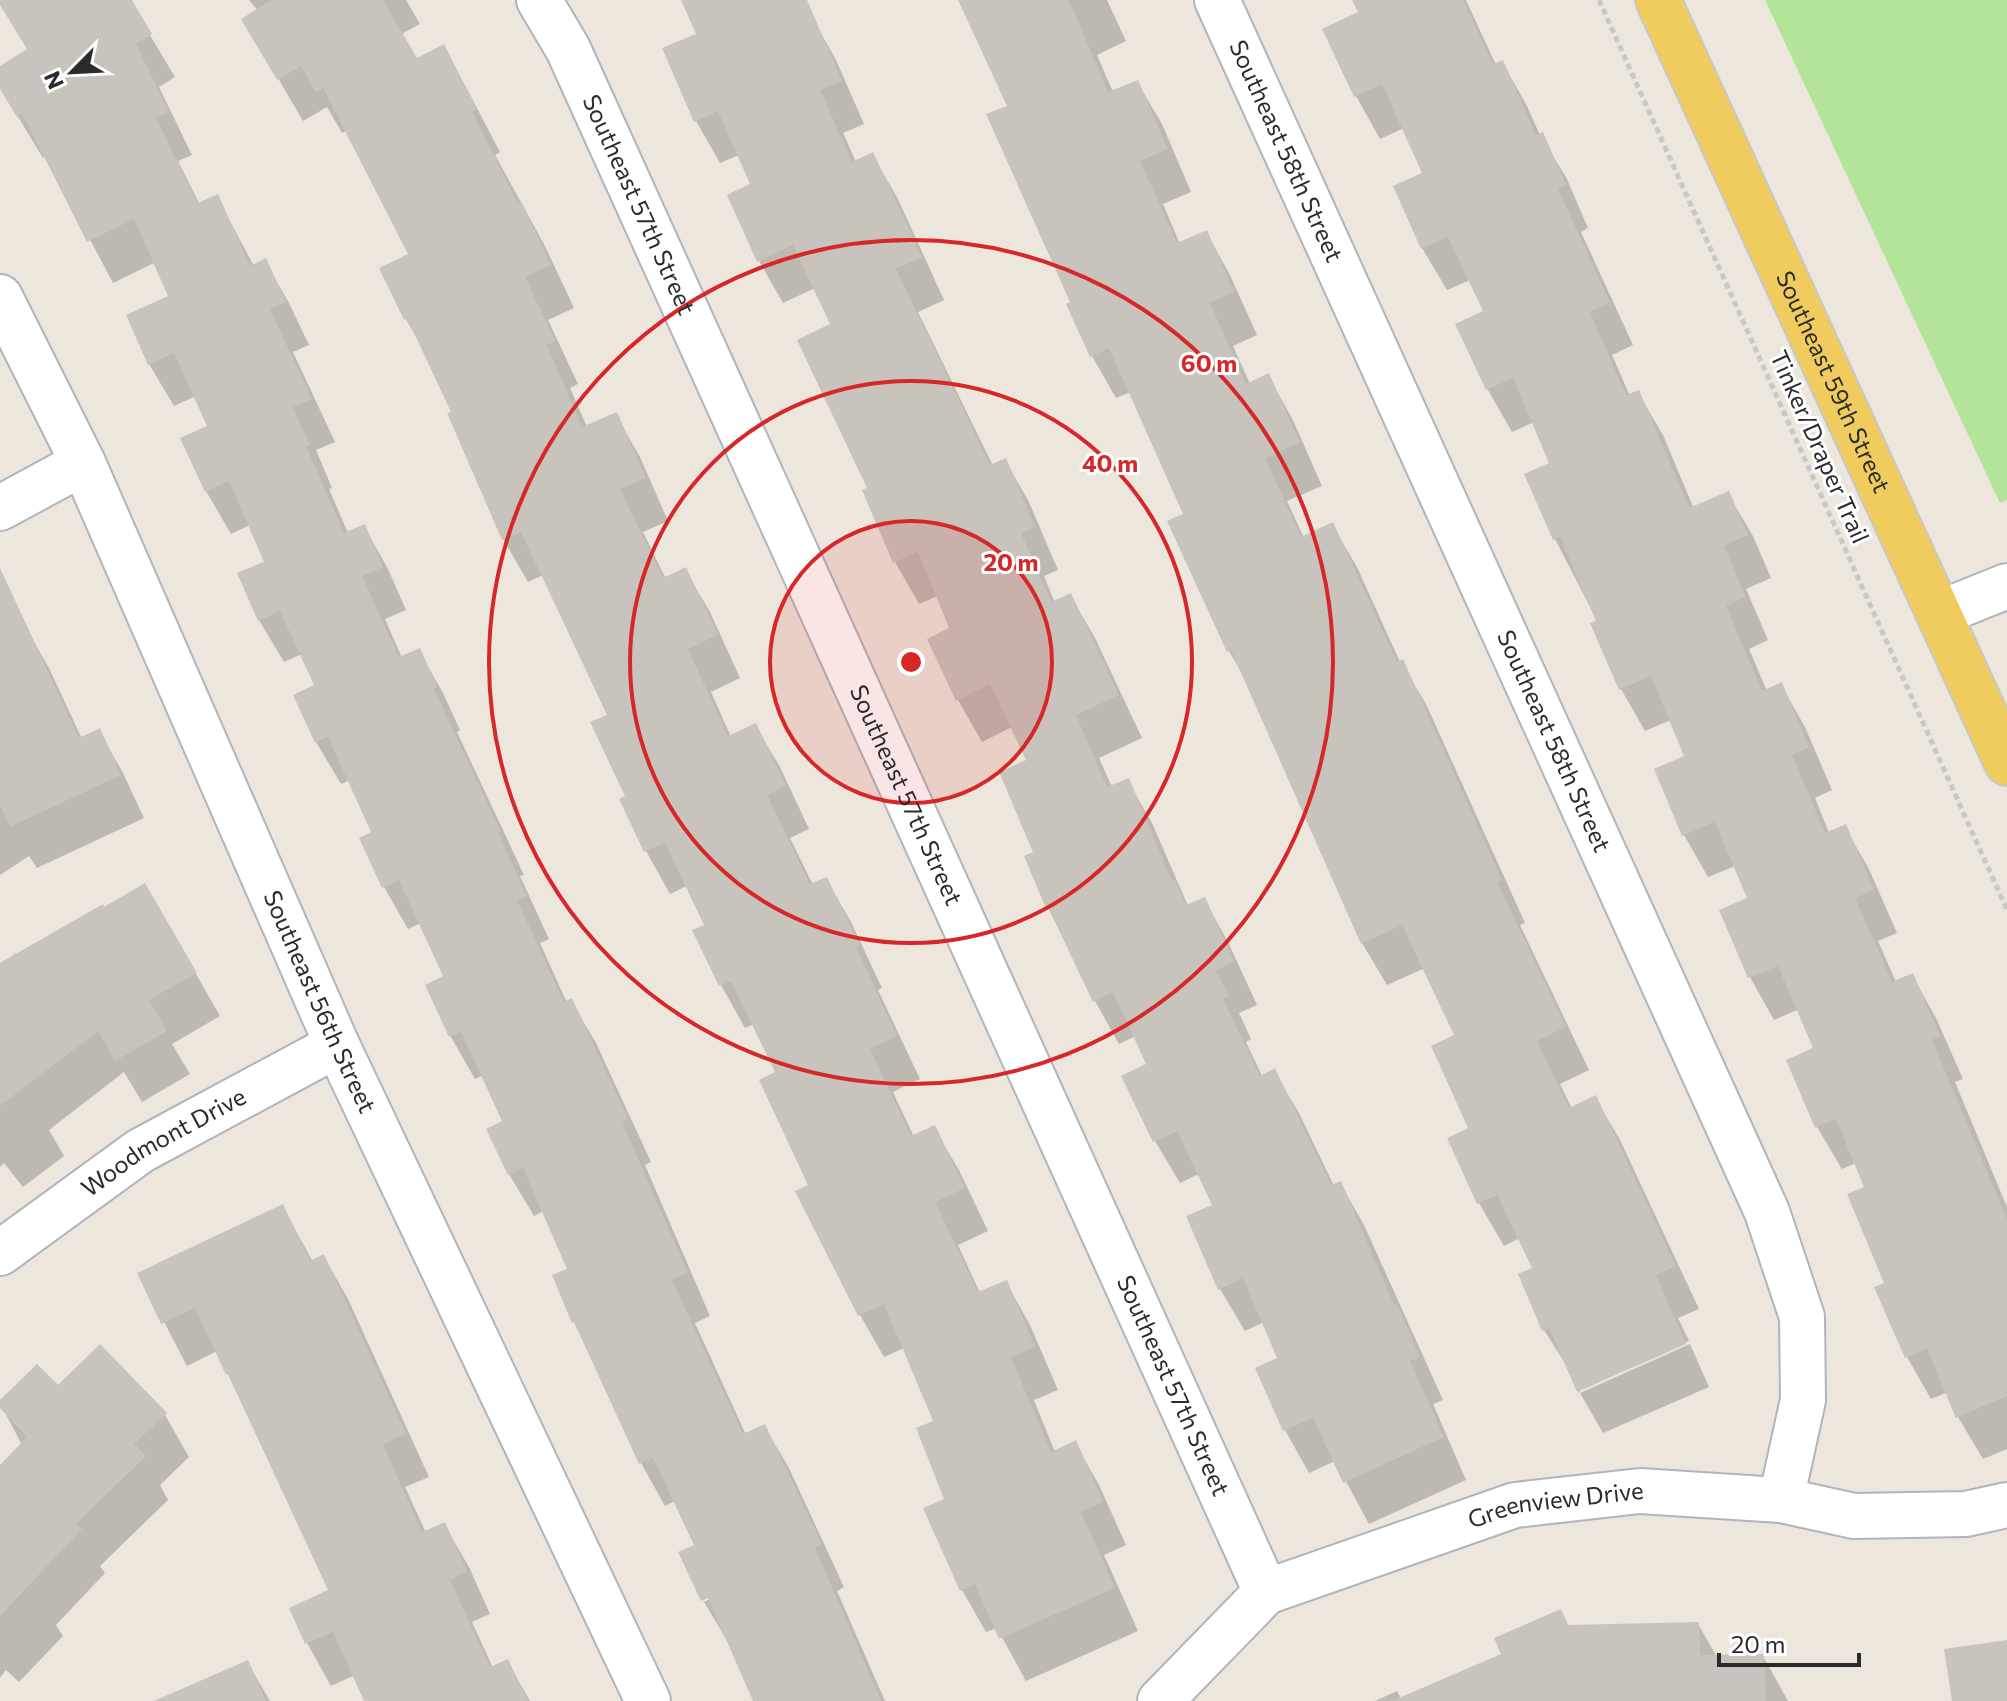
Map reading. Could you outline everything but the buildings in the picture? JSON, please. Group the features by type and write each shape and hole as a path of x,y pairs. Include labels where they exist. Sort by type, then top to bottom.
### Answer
{"main road":[{"name":"Southeast 59th Street","path":"1658,0 2007,763"}],"street":[{"name":"Southeast 57th Street","path":"539,0 568,49 1266,1592"},
{"name":"Southeast 58th Street","path":"1217,0 1767,1212 1802,1317 1803,1400 1781,1500"},
{"name":"Southeast 56th Street","path":"0,297 83,463 337,1045 648,1701"},
{"path":"0,508 83,463"},
{"path":"1940,613 2007,586"},
{"name":"Woodmont Drive","path":"0,1253 140,1151 337,1045"},
{"name":"Greenview Drive","path":"1160,1701 1266,1592 1515,1505 1640,1491 1781,1500 1854,1516 1966,1514 2007,1505"}],"path":[{"name":"Tinker/Draper Trail","path":"1599,0 2007,910"}],"green space":[{"path":"1765,0 2007,0 2007,500 2000,503"}]}
